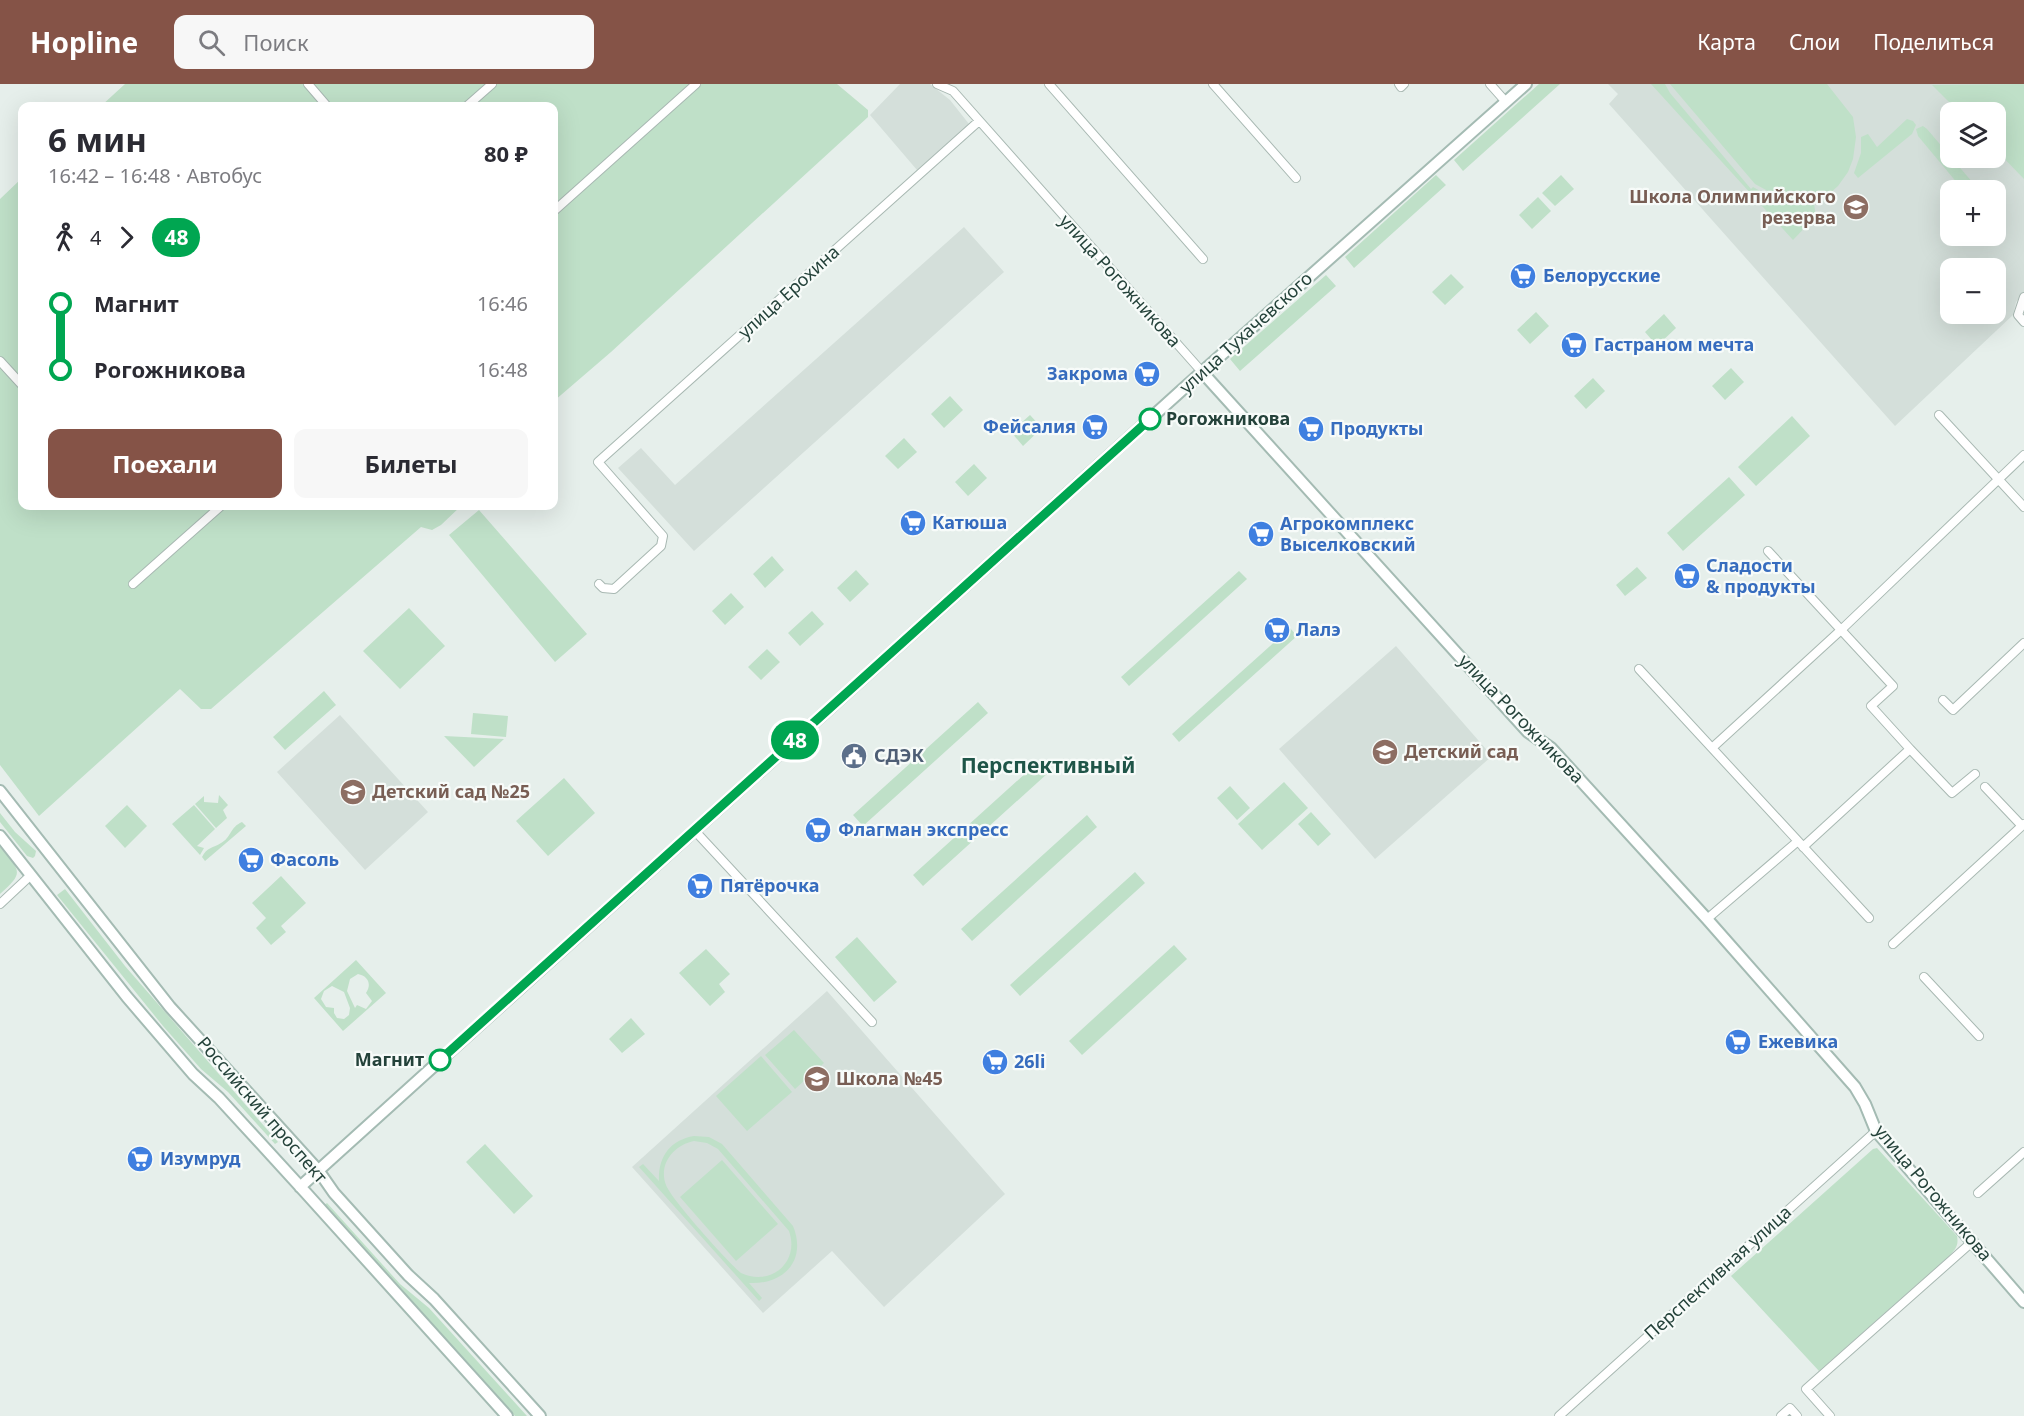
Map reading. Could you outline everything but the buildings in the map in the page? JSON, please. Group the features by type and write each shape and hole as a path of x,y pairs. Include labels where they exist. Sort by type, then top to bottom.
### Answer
{"main road":[{"name":"улица Тухачевского","path":"300,1186 1526,84"},
{"name":"улица Рогожникова","path":"1203,373 1528,732 1551,748 1707,919 1855,1087 1876,1131 2024,1302"},
{"name":"Российский проспект","path":"0,791 170,1007 318,1170 334,1193 370,1233 408,1275 434,1299 540,1416"},
{"name":"Российский проспект","path":"0,836 127,997 193,1074 219,1098 300,1186 507,1416"}],"street":[{"path":"308,84 324,102"},
{"path":"472,102 492,84"},
{"path":"558,206 696,84"},
{"name":"улица Рогожникова","path":"937,84 953,91 1203,373"},
{"path":"1049,84 1203,259"},
{"path":"1213,84 1296,178"},
{"path":"1490,84 1506,102"},
{"name":"улица Ерохина","path":"598,584 603,588 614,589 661,546 663,536 598,462 979,121"},
{"path":"2024,297 2018,315 2024,322"},
{"path":"0,361 18,381"},
{"path":"1939,415 2024,507"},
{"path":"1712,748 1841,630 2024,455"},
{"path":"133,584 216,510"},
{"path":"1768,551 1893,686 1871,706 1910,749 1952,793 1975,774"},
{"path":"1943,700 1953,710 2024,643"},
{"path":"1639,669 1869,918"},
{"path":"1707,919 1801,844 1910,749"},
{"path":"1893,944 2023,825 1985,787"},
{"path":"695,831 872,1022"},
{"path":"0,904 31,875"},
{"path":"1924,977 1979,1036"},
{"name":"Перспективная улица","path":"1559,1416 1876,1131"},
{"path":"1978,1193 2024,1152"},
{"path":"1830,1416 1806,1389 1972,1242"},
{"path":"1781,1416 1790,1408 1797,1416"}],"shaded area":[{"path":"900,84 930,84 950,100 969,124 917,170 870,115"},
{"name":"Школа Олимпийского резерва","path":"1608,84 2024,84 2024,293 2016,302 2013,315 2006,322 2006,258 1940,258 1940,324 2003,324 1895,426 1609,104 1618,94"},
{"path":"964,227 1004,272 694,551 618,468 641,448 675,485"},
{"name":"Детский сад","path":"1396,646 1492,756 1375,859 1279,749"},
{"name":"Детский сад №25","path":"340,715 428,812 365,870 277,772"},
{"name":"Школа №45","path":"827,991 1005,1194 884,1307 832,1251 763,1313 632,1167"}],"green space":[{"path":"125,84 837,84 868,110 868,117 558,398 558,102 105,102"},
{"path":"1539,84 1560,84 1463,171 1454,160"},
{"path":"1651,84 1665,84 1670,93 1751,189 1753,187 1778,201 1814,204 1816,216 1793,240"},
{"path":"1670,84 1827,84 1853,117 1856,137 1853,159 1848,172 1838,186 1819,200 1790,200 1779,197 1755,184"},
{"path":"2024,84 2024,179 2006,160 2006,102 1949,102 1932,85"},
{"path":"1907,119 1916,125 1912,134 1858,178 1854,173 1861,153 1861,137 1868,134 1877,147"},
{"path":"1923,126 1940,144 1940,162 1918,136 1916,129"},
{"path":"1945,168 1960,168 1970,180 1955,180"},
{"path":"1436,175 1446,185 1354,268 1345,257"},
{"path":"1561,175 1574,189 1555,206 1542,193"},
{"path":"18,182 18,510 457,510 432,530 421,527 211,709 201,709 180,689 39,816 0,765 0,199"},
{"path":"1538,197 1551,211 1532,229 1519,215"},
{"path":"1451,274 1464,287 1445,305 1432,292"},
{"path":"1326,275 1336,286 1240,371 1230,359"},
{"path":"1536,312 1549,326 1530,344 1517,330"},
{"path":"1664,314 1676,328 1657,346 1645,332"},
{"path":"1731,368 1744,382 1725,400 1712,386"},
{"path":"1593,378 1605,391 1586,409 1574,396"},
{"path":"950,396 963,410 944,428 931,414"},
{"path":"1030,415 1042,428 1023,446 1011,432"},
{"path":"1792,416 1810,436 1756,486 1738,467"},
{"path":"904,438 917,452 898,469 885,456"},
{"path":"974,464 987,478 968,496 955,482"},
{"path":"1729,477 1745,495 1683,551 1667,533"},
{"path":"479,510 587,634 555,662 449,535"},
{"path":"772,556 784,570 765,588 753,574"},
{"path":"1637,567 1647,578 1625,596 1616,585"},
{"path":"856,570 869,584 850,602 837,588"},
{"path":"1239,571 1247,579 1129,686 1121,677"},
{"path":"731,593 744,607 725,625 712,611"},
{"path":"409,608 445,646 400,689 363,651"},
{"path":"812,611 824,624 800,646 788,633"},
{"path":"1290,628 1297,636 1179,742 1172,734"},
{"path":"767,649 780,662 761,680 748,667"},
{"path":"324,691 336,705 285,750 273,737"},
{"path":"978,702 988,713 863,826 853,815"},
{"path":"473,713 508,716 506,737 471,734"},
{"path":"444,736 504,739 474,767"},
{"path":"1038,762 1048,773 923,886 913,875"},
{"path":"564,778 595,813 548,856 516,821"},
{"path":"1284,782 1308,808 1262,850 1238,824"},
{"path":"1230,786 1250,808 1237,820 1217,798"},
{"path":"219,795 228,805 223,810 227,818 216,828 195,804 204,796 204,802 218,803"},
{"path":"127,805 147,826 125,848 105,826"},
{"path":"194,805 215,829 197,846 204,848 200,855 172,824"},
{"path":"1311,812 1331,834 1318,846 1298,824"},
{"path":"0,813 15,832 36,851 33,858 27,856 0,822"},
{"path":"1087,815 1097,827 972,941 961,929"},
{"path":"242,822 246,826 205,861 202,857 206,851 224,841"},
{"path":"0,847 17,871 13,881 0,894"},
{"path":"1135,872 1145,883 1020,996 1010,985"},
{"path":"281,876 306,903 281,926 286,932 271,945 256,928 266,918 252,903"},
{"path":"65,889 125,966 278,1142 275,1144 228,1092 201,1069 163,1026 57,895"},
{"path":"857,937 897,982 874,1002 835,957"},
{"path":"1174,945 1187,959 1082,1055 1069,1041"},
{"path":"706,949 730,974 719,984 725,992 710,1006 679,973"},
{"path":"356,960 386,993 343,1031 314,998","holes":["358,974 364,977 369,984 366,993 372,1001 366,1009 357,1005 355,1008 347,991 350,979","332,986 344,992 350,1008 349,1015 344,1019 337,1018 334,1008 326,1007 321,999 324,991"]},
{"path":"631,1018 645,1034 622,1053 609,1039"},
{"path":"794,1030 824,1063 795,1089 765,1055"},
{"path":"761,1056 792,1092 747,1131 716,1096"},
{"path":"709,1137 722,1144 793,1226 797,1238 797,1250 789,1268 773,1280 749,1283 762,1298 759,1301 639,1167 643,1164 659,1181 663,1157 678,1141 686,1138","holes":["694,1141 707,1143 718,1149 789,1231 791,1242 787,1262 772,1274 763,1277 741,1273 688,1216 666,1185 664,1170 674,1151"]},
{"path":"485,1144 533,1196 514,1214 466,1162"},
{"path":"1877,1148 1957,1236 1957,1245 1948,1257 1819,1371 1731,1276 1873,1149"},
{"path":"722,1160 778,1224 736,1261 680,1197"},
{"path":"327,1203 400,1284 429,1308 527,1416 515,1416 323,1206"}],"bus line":[{"name":"48","path":"440,1060 1150,419"}],"place":[{"name":"Школа Олимпийского резерва","path":"1856,207"},
{"name":"Белорусские","path":"1523,276"},
{"name":"Гастраном мечта","path":"1574,345"},
{"name":"Закрома","path":"1147,374"},
{"name":"Рогожникова","path":"1150,419"},
{"name":"Фейсалия","path":"1095,427"},
{"name":"Продукты","path":"1311,429"},
{"name":"Катюша","path":"913,523"},
{"name":"Агрокомплекс Выселковский","path":"1261,534"},
{"name":"Сладости & продукты","path":"1687,576"},
{"name":"Лалэ","path":"1277,630"},
{"name":"Детский сад","path":"1385,752"},
{"name":"СДЭК","path":"854,756"},
{"name":"Детский сад №25","path":"353,792"},
{"name":"Флагман экспресс","path":"818,830"},
{"name":"Фасоль","path":"251,860"},
{"name":"Пятёрочка","path":"700,886"},
{"name":"Ежевика","path":"1738,1042"},
{"name":"Магнит","path":"440,1060"},
{"name":"26li","path":"995,1062"},
{"name":"Школа №45","path":"817,1079"},
{"name":"Изумруд","path":"140,1159"}],"district":[{"name":"Перспективный","path":"1048,766"}]}
